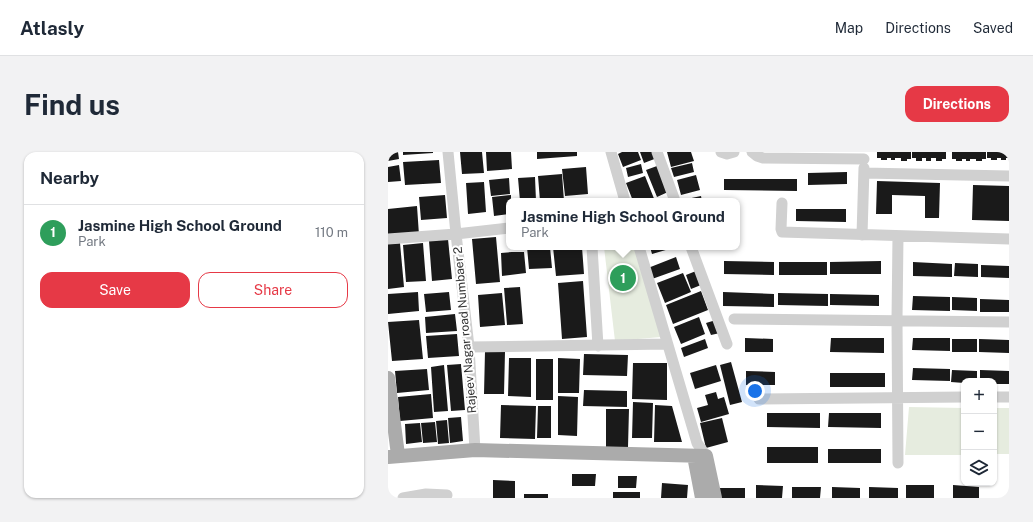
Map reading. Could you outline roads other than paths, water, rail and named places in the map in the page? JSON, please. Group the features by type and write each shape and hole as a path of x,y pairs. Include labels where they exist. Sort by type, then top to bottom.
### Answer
{"main road":[{"path":"388,378 393,456 475,450 699,452"},
{"path":"699,452 702,498"},
{"path":"699,452 715,498"}],"street":[{"name":"Rajeev Nagar road Numbaer 2","path":"448,152 469,347 475,450"},
{"path":"610,152 624,198"},
{"path":"657,152 674,198"},
{"path":"722,152 727,154 734,152"},
{"path":"752,152 763,158 864,156 862,235"},
{"path":"864,173 1009,176"},
{"path":"782,203 782,232 1009,239"},
{"path":"388,239 506,228"},
{"path":"898,236 898,463"},
{"path":"592,250 598,346"},
{"path":"640,250 699,452"},
{"path":"692,250 727,344"},
{"path":"734,319 1009,322"},
{"path":"469,347 667,344"},
{"path":"759,399 961,397"},
{"path":"997,397 1009,397"},
{"path":"403,498 426,494 447,495"}],"place":[{"name":"Jasmine High School Ground","path":"623,278"}]}
